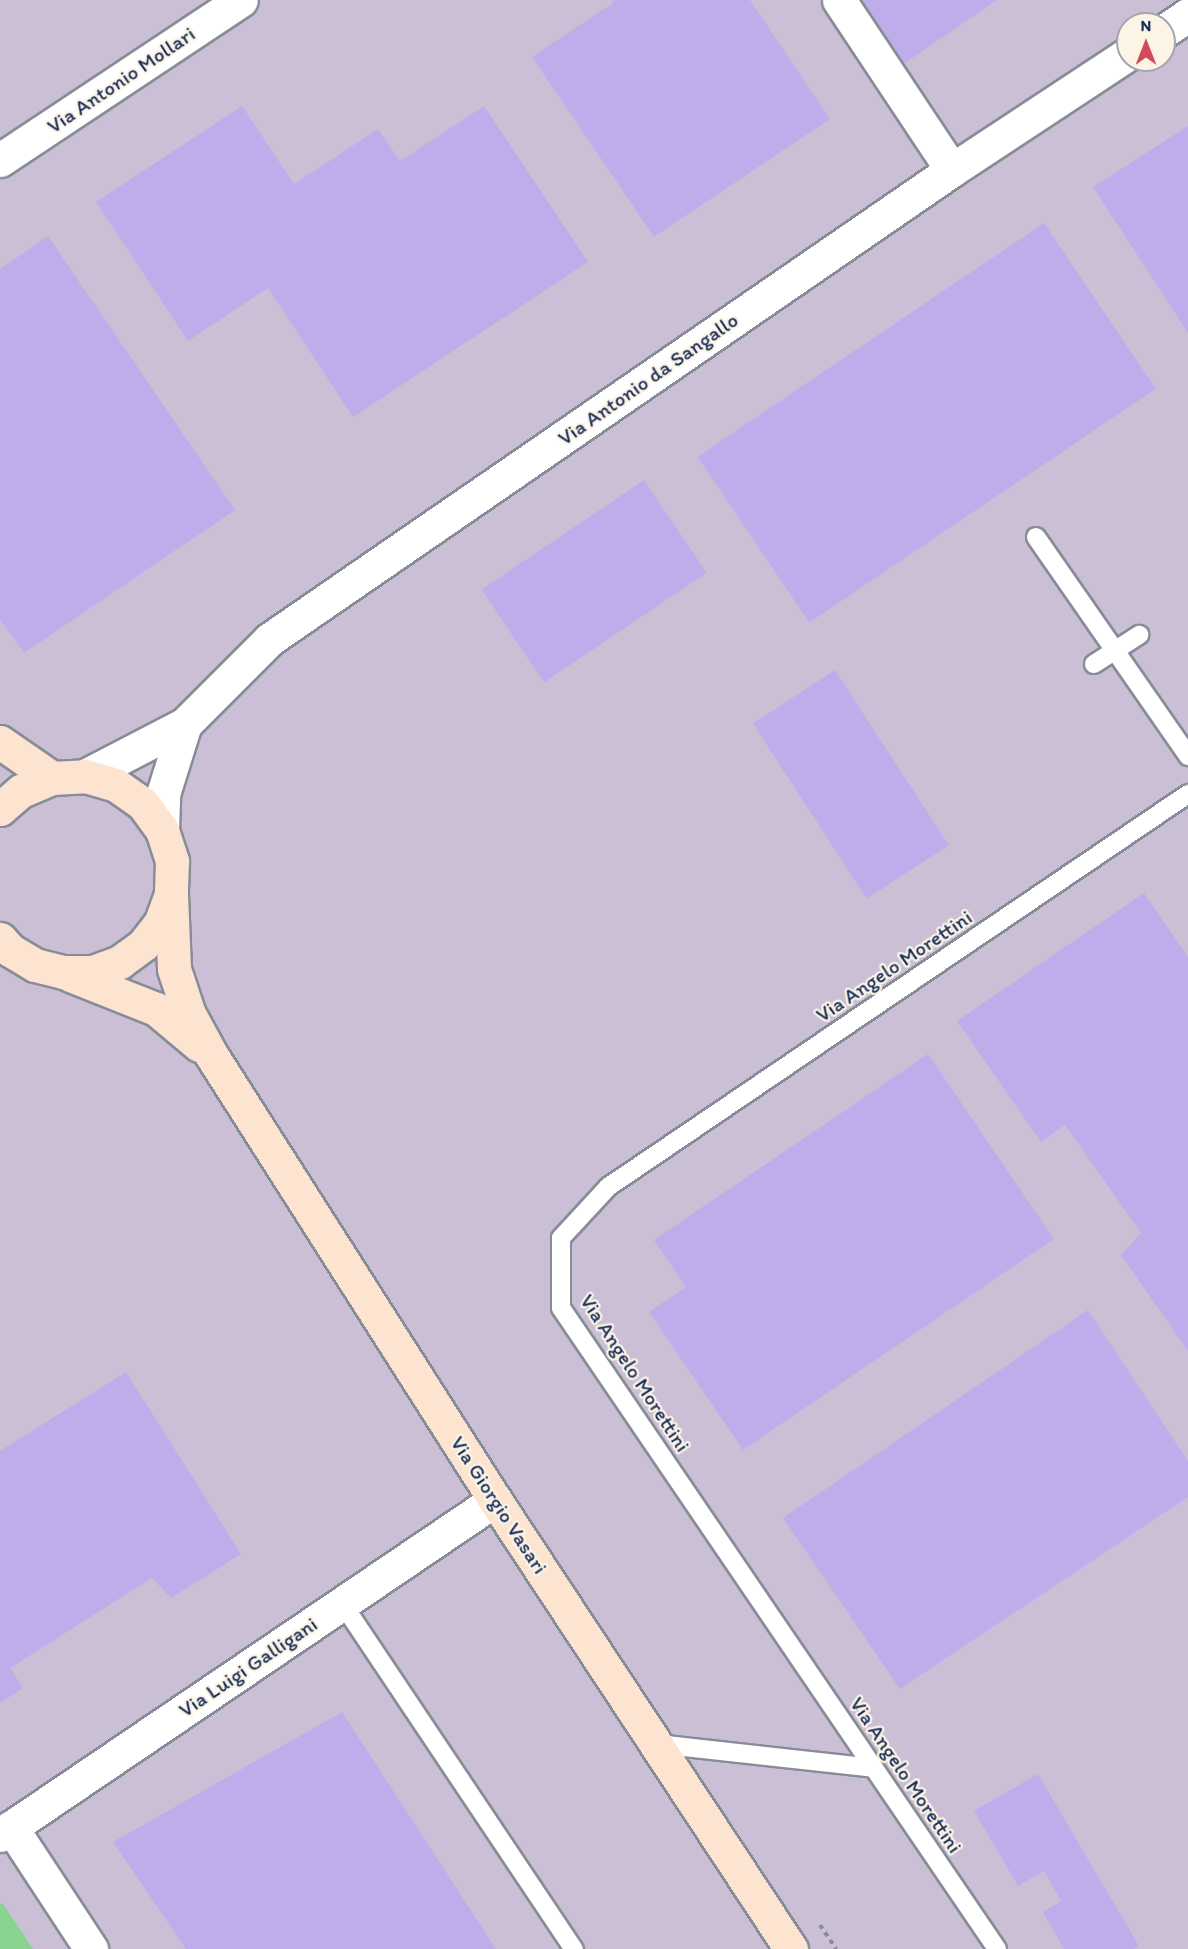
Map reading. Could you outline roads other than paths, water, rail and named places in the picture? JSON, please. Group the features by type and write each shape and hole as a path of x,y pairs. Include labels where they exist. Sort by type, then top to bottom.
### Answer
{"main road":[{"path":"0,742 52,778"},
{"name":"Via Antonio da Sangallo","path":"0,809 21,790 52,778 85,776 116,785 143,804 162,830 172,861 171,894 161,922 143,945 128,956 92,972 63,972 35,965 3,945"},
{"name":"Via Giorgio Vasari","path":"171,894 174,969 189,1014 212,1056 495,1500 791,1949"},
{"name":"Via Giorgio Vasari","path":"63,972 156,1009 212,1056"}],"street":[{"name":"Via Antonio Mollari","path":"0,160 241,0"},
{"path":"838,0 952,170"},
{"name":"Via Antonio da Sangallo","path":"85,776 185,724 270,639 952,170 1116,62"},
{"name":"Via Antonio da Sangallo","path":"162,830 163,794 185,724"},
{"name":"Via Luigi Galligani","path":"6,1831 495,1500"},
{"path":"6,1831 91,1949"}],"lane":[{"path":"1036,537 1188,756"},
{"path":"1094,664 1138,635"},
{"name":"Via Angelo Morettini","path":"998,1949 561,1308 561,1238 609,1187 1188,794"},
{"path":"342,1604 574,1949"},
{"path":"657,1744 874,1768"}]}
